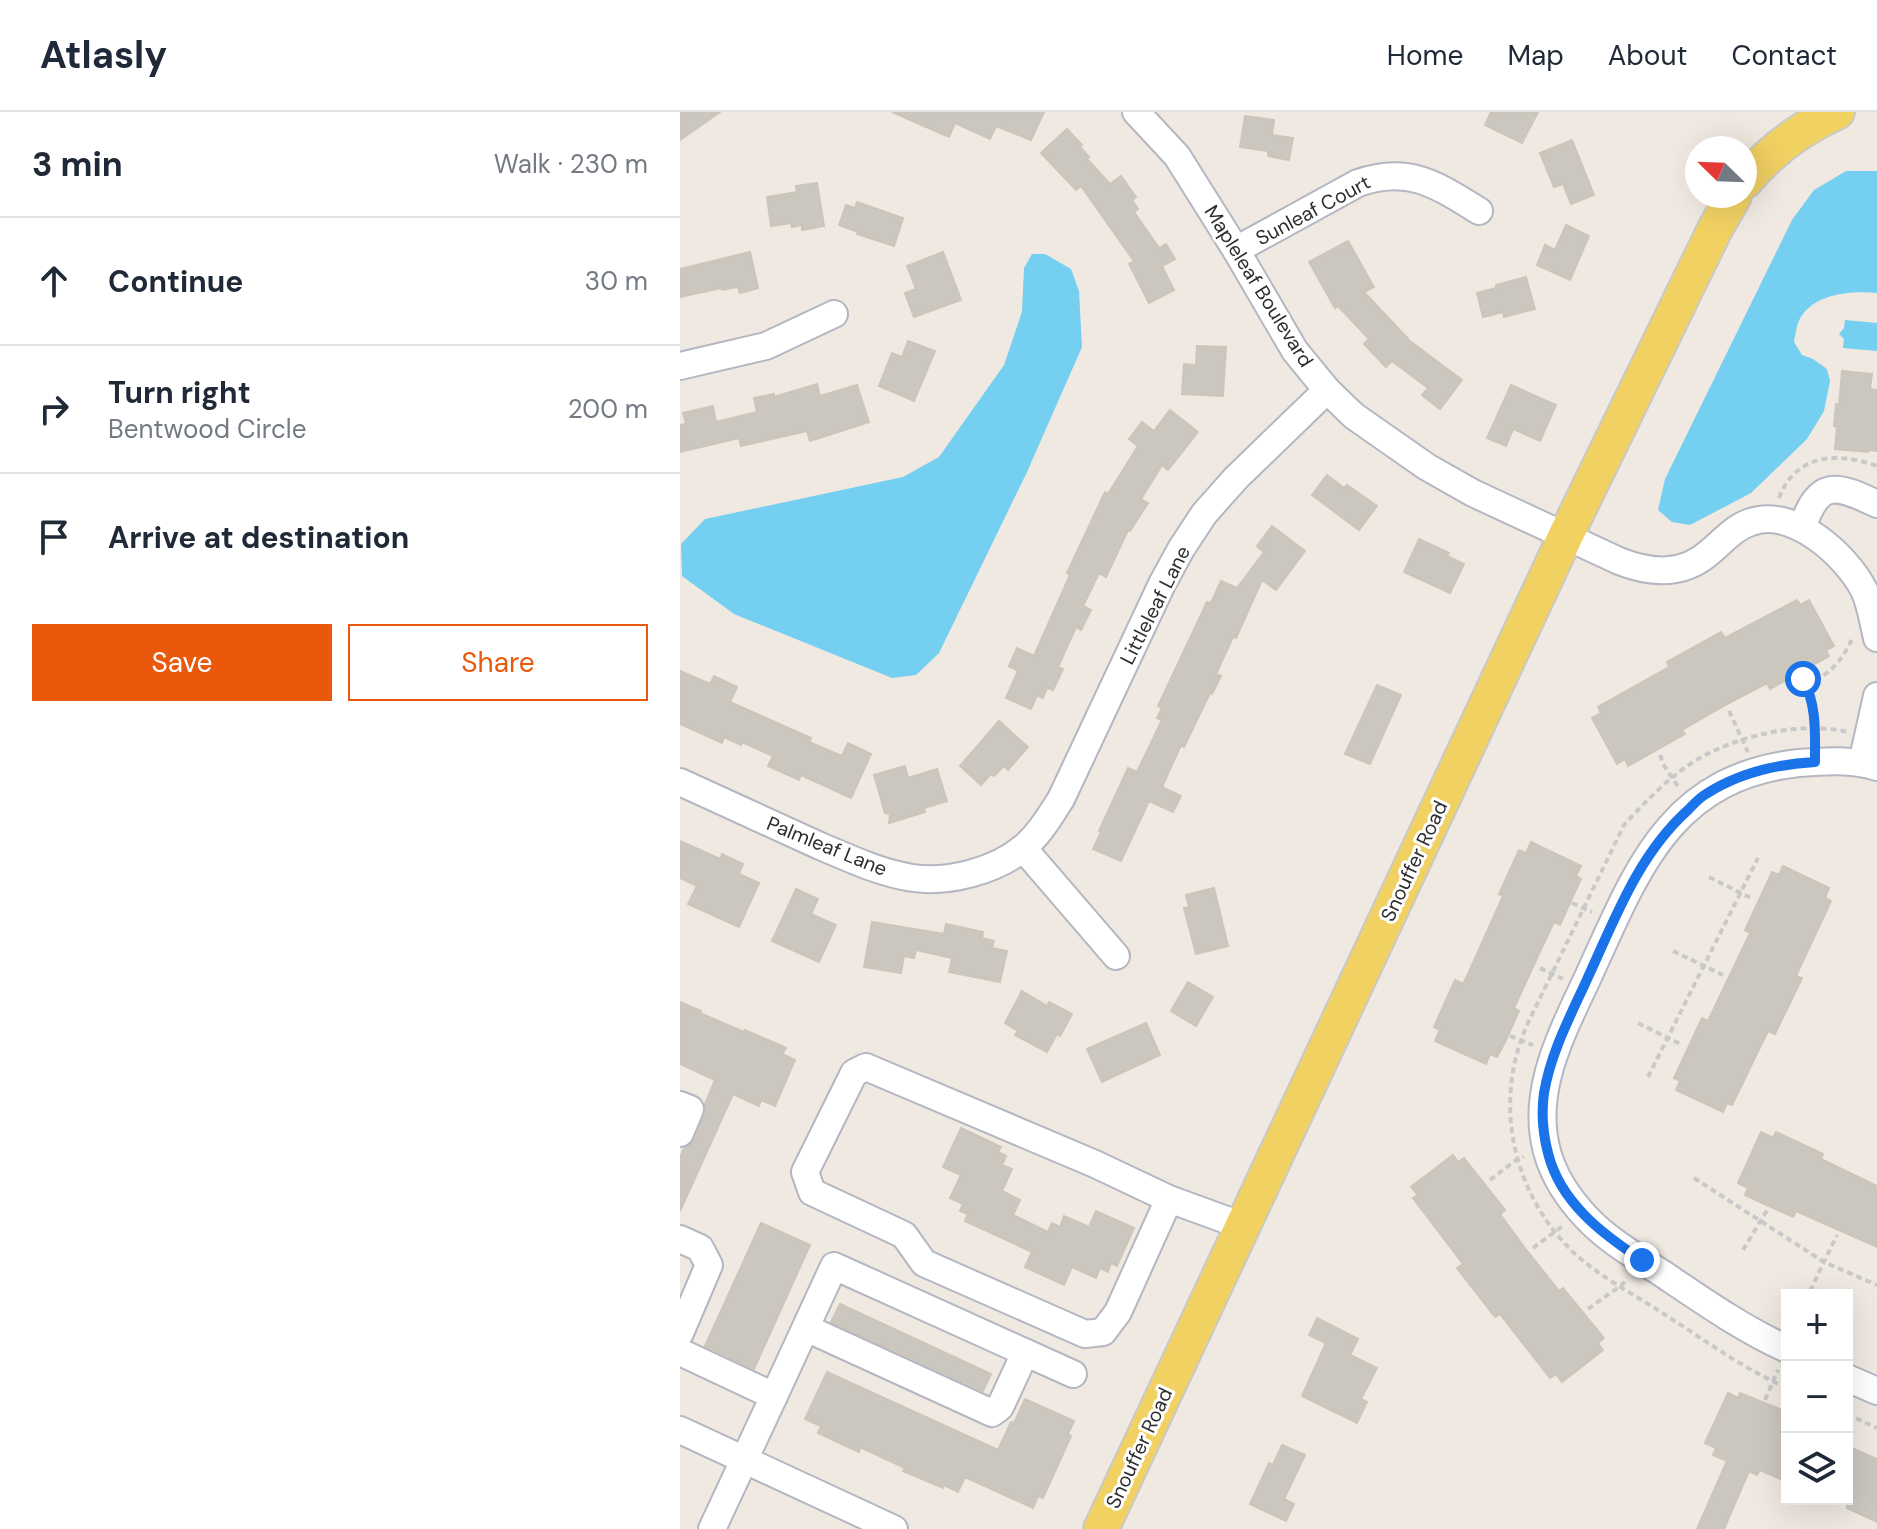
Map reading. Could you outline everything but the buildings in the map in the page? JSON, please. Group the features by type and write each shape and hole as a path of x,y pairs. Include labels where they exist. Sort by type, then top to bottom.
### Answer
{"main road":[{"path":"1757,167 1781,145 1815,122 1837,112"},
{"name":"Snouffer Road","path":"1101,1529 1566,535 1727,208"}],"street":[{"name":"Mapleleaf Boulevard","path":"1136,112 1177,156 1295,351 1327,390 1354,416 1427,467 1473,493 1629,565 1665,571 1693,565 1733,531 1752,521 1774,519 1802,528"},
{"name":"Sunleaf Court","path":"1236,250 1358,183 1380,175 1425,181 1479,211"},
{"path":"680,366 766,346 834,314"},
{"name":"Littleleaf Lane","path":"1023,848 1043,827 1061,799 1162,584 1204,514 1236,478 1327,390"},
{"path":"1872,634 1866,593 1853,572 1833,550 1802,528 1811,504 1826,491 1845,491 1877,504"},
{"path":"1781,1354 1607,1236 1581,1212 1558,1179 1547,1149 1542,1117 1544,1095 1563,1030 1642,865 1661,837 1704,795 1756,771 1815,762 1870,765 1868,736 1877,696"},
{"name":"Palmleaf Lane","path":"680,782 877,870 916,878 972,874 1023,848"},
{"path":"1023,848 1116,956"},
{"path":"1169,1199 1118,1312 1103,1332 1085,1334 924,1263 904,1235 812,1192 805,1172 854,1073 866,1067 1095,1164 1169,1199 1243,1226"},
{"path":"680,1105 690,1109 680,1133"},
{"path":"680,1239 700,1248 709,1265 680,1333"},
{"path":"712,1529 834,1266 1073,1374"},
{"path":"806,1328 992,1413 1000,1407 1025,1353"},
{"path":"680,1352 774,1396"},
{"path":"1853,1381 1877,1391"},
{"path":"680,1430 894,1529"}],"path":[{"path":"1806,685 1832,670 1845,653 1872,634"},
{"path":"1803,679 1813,703 1815,762"},
{"path":"1729,711 1756,771"},
{"path":"1781,1385 1748,1368 1583,1261 1555,1232 1535,1205 1516,1160 1510,1109 1514,1066 1521,1040 1624,825 1649,799 1697,760 1743,740 1780,730 1840,730 1868,736"},
{"path":"1660,755 1672,779 1693,805"},
{"path":"1648,1077 1758,858"},
{"path":"1709,877 1753,899"},
{"path":"1673,951 1723,975"},
{"path":"1638,1023 1682,1045"},
{"path":"1490,1180 1516,1160 1547,1149"},
{"path":"1694,1178 1824,1262 1877,1285"},
{"path":"1743,1250 1769,1207"},
{"path":"1533,1248 1581,1212"},
{"path":"1811,1289 1837,1235"},
{"path":"1588,1309 1620,1285 1642,1260"},
{"path":"1765,1400 1782,1361"},
{"path":"1853,1417 1877,1428"}],"water":[{"path":"1846,171 1877,171 1877,293 1855,292 1821,300 1803,313 1798,323 1794,342 1802,355 1827,369 1830,381 1824,411 1807,439 1751,493 1690,525 1672,522 1658,510 1665,479 1792,220 1814,190"},
{"path":"1032,254 1045,254 1071,269 1079,291 1082,347 1027,472 939,653 916,675 892,678 734,614 682,576 681,544 705,519 903,477 939,457 1004,365 1022,312 1024,268"},
{"path":"1845,320 1877,323 1877,351 1843,348 1844,339 1839,334"}],"route":[{"path":"1642,1260 1587,1219 1558,1179 1548,1157 1542,1117 1548,1076 1563,1030 1626,896 1654,845 1704,795 1729,782 1755,771 1815,762 1815,715 1803,679"}]}
